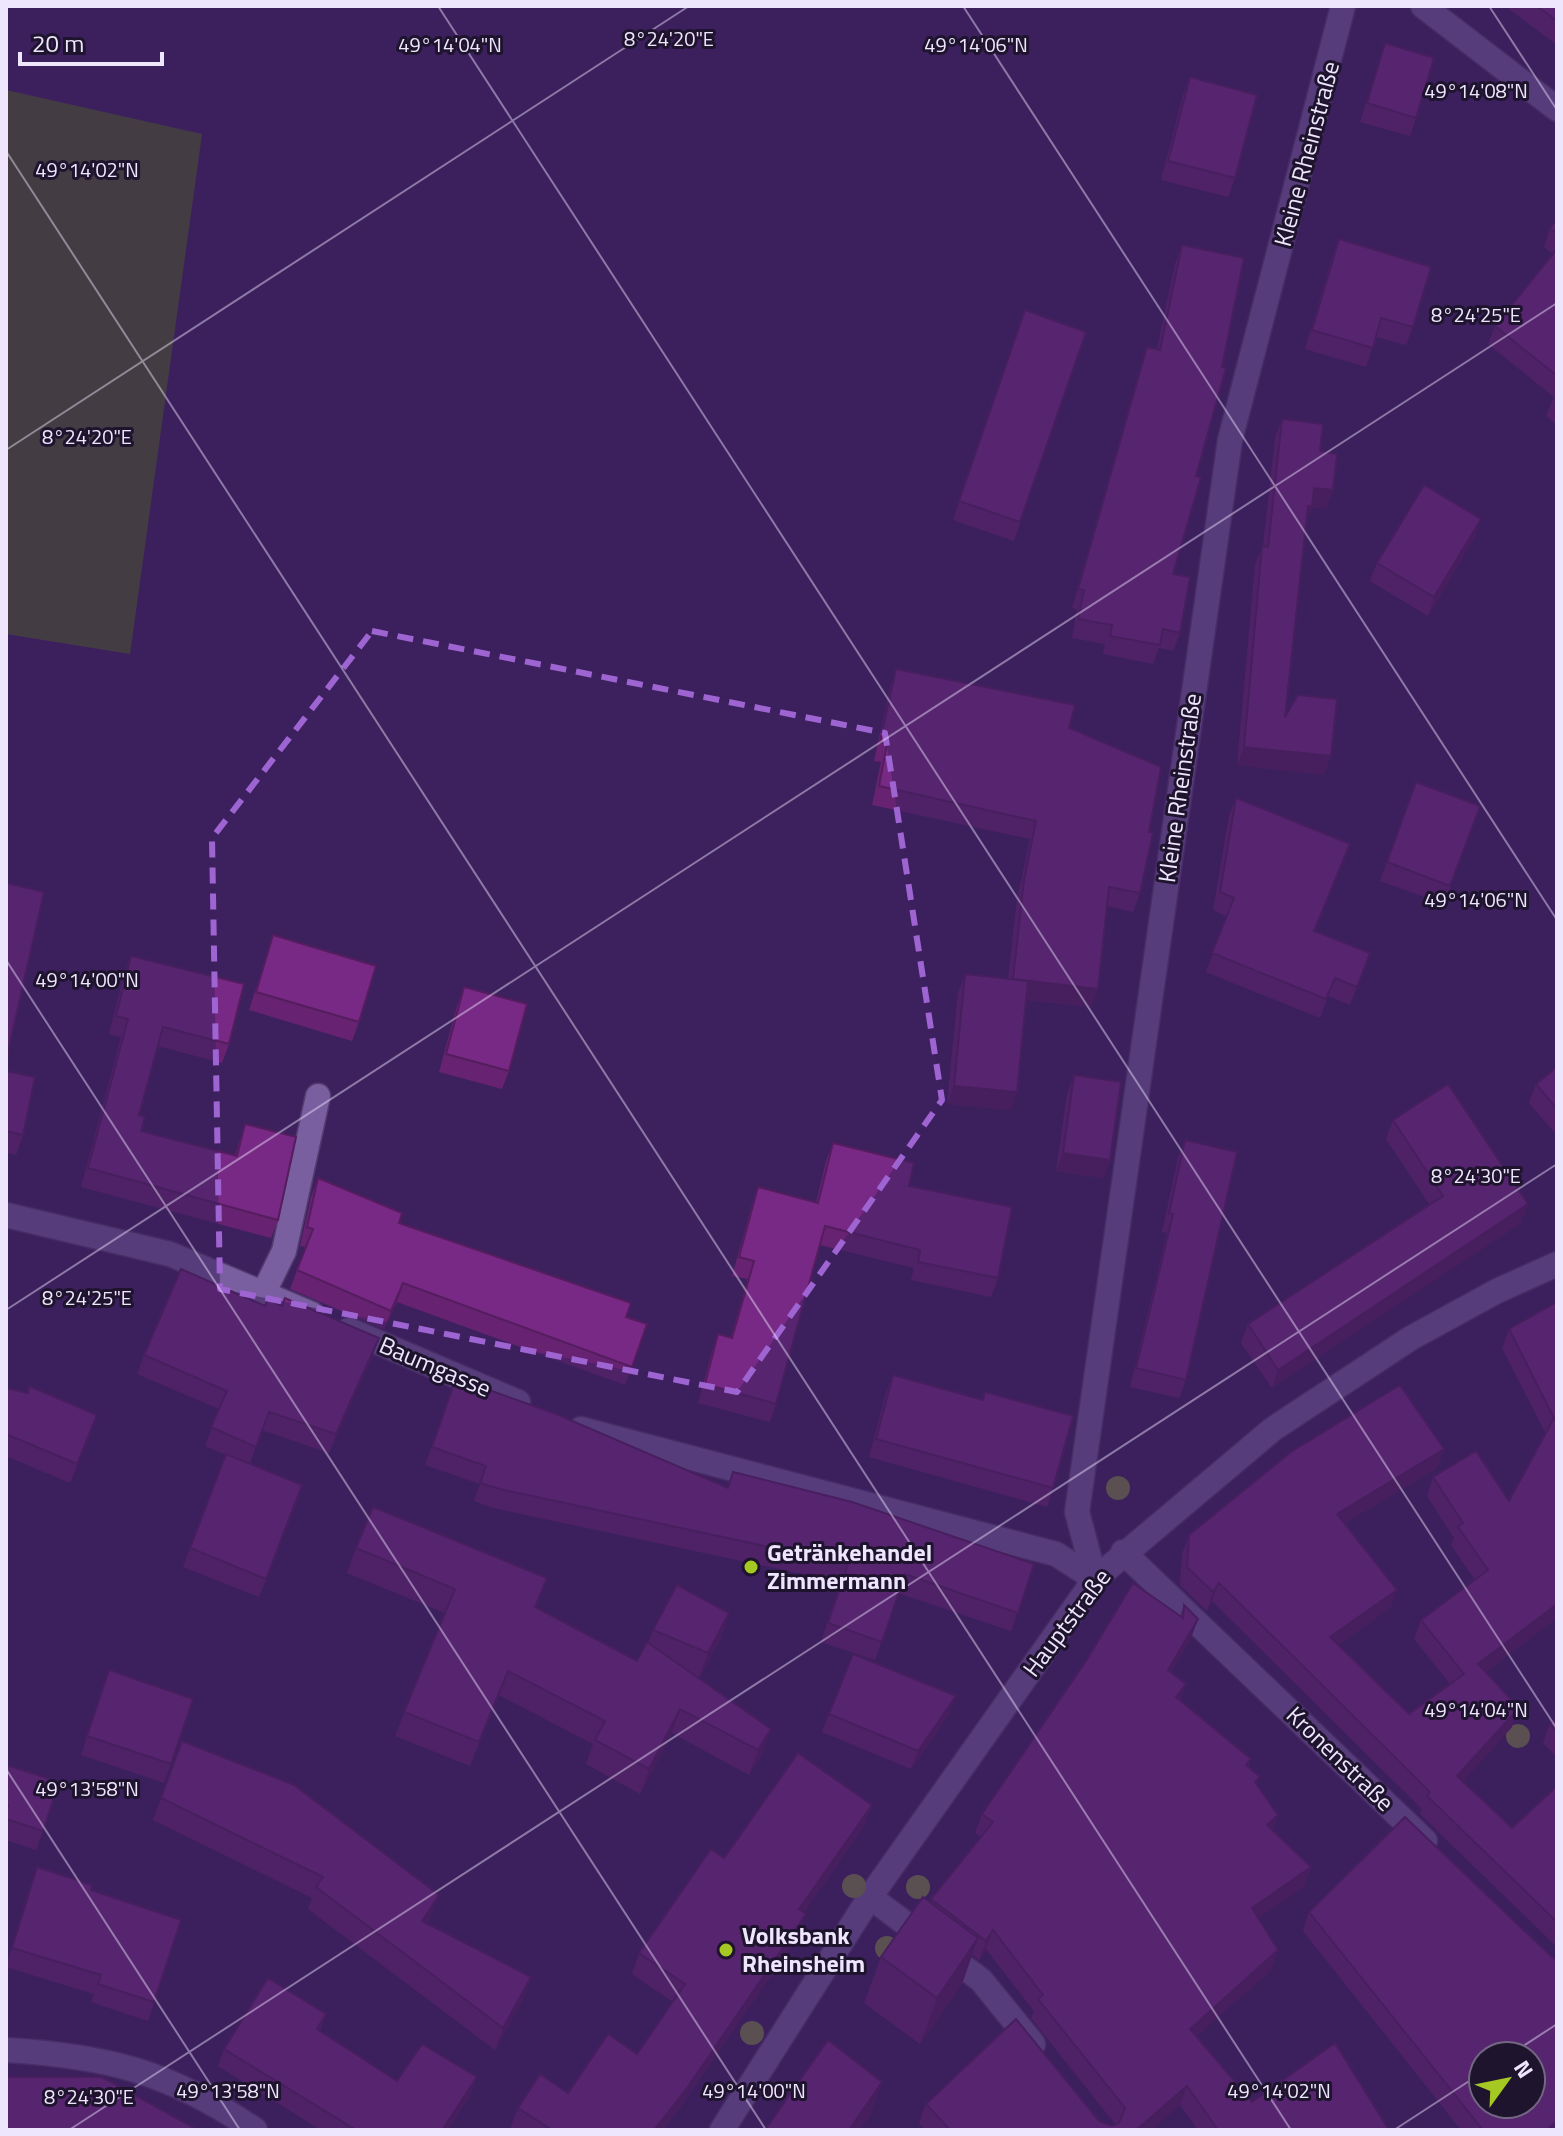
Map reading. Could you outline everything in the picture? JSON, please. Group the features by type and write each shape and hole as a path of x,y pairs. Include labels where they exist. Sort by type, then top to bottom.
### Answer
{"street":[{"name":"Kleine Rheinstraße","path":"1095,1579 1077,1512 1230,440 1343,6"},
{"path":"1423,6 1557,109"},
{"path":"263,1294 284,1251 318,1096"},
{"name":"Baumgasse","path":"6,1215 170,1254 587,1432 1056,1554 1095,1579"},
{"name":"Hauptstraße","path":"722,2130 870,1897 1095,1579 1123,1552 1285,1421 1411,1338 1497,1291 1557,1264"},
{"name":"Kronenstraße","path":"1123,1552 1443,1857"},
{"path":"870,1897 981,1980 1047,2061"},
{"path":"6,2050 81,2055 155,2074 193,2091 255,2130"}],"highlighted area":[{"path":"372,631 885,733 942,1100 737,1392 220,1289 212,838"}],"green space":[{"path":"6,90 202,134 130,654 6,634"}],"building":[{"path":"1537,6 1557,6 1557,21"},
{"path":"1385,43 1434,58 1416,118 1367,103"},
{"path":"1190,77 1257,95 1235,178 1168,161"},
{"path":"1557,220 1557,233 1550,228"},
{"path":"1339,239 1431,267 1413,327 1381,318 1373,348 1312,330"},
{"path":"1182,245 1244,258 1222,367 1226,368 1196,476 1201,477 1173,574 1190,577 1180,633 1163,629 1160,645 1110,636 1112,625 1078,619 1084,590 1078,589 1147,347 1160,350"},
{"path":"1557,249 1557,376 1495,326"},
{"path":"1025,310 1086,332 1020,522 959,501"},
{"path":"1282,419 1323,424 1320,451 1337,454 1333,490 1314,488 1312,507 1308,506 1285,717 1298,695 1337,699 1331,756 1244,747 1262,546 1268,547"},
{"path":"1424,485 1481,519 1434,597 1377,563"},
{"path":"896,669 1075,705 1069,728 1161,767 1149,832 1153,833 1140,893 1109,887 1098,989 1013,979 1024,880 1036,821 879,786 887,744 880,742"},
{"path":"1416,782 1480,806 1450,886 1387,862"},
{"path":"1236,798 1350,844 1314,931 1370,953 1357,987 1335,978 1326,999 1212,953 1234,898 1220,892"},
{"path":"6,883 44,892 6,1061"},
{"path":"273,935 376,966 359,1022 256,992"},
{"path":"131,956 244,984 229,1044 163,1027 139,1115 145,1117 141,1131 237,1156 245,1124 296,1137 278,1220 88,1168 128,1019 116,1016"},
{"path":"965,974 1028,981 1017,1092 954,1086"},
{"path":"464,987 527,1004 509,1071 446,1054"},
{"path":"1557,1067 1557,1109 1536,1084"},
{"path":"6,1071 35,1077 23,1135 6,1131"},
{"path":"1074,1075 1121,1082 1110,1160 1063,1153"},
{"path":"1448,1084 1528,1204 1278,1370 1248,1324 1443,1196 1393,1120"},
{"path":"1185,1140 1237,1152 1186,1380 1136,1368 1173,1214 1169,1213"},
{"path":"833,1143 914,1163 909,1186 1012,1207 998,1278 918,1262 920,1250 825,1226 776,1404 705,1384 718,1334 732,1338 754,1261 739,1257 758,1187 818,1203"},
{"path":"318,1178 402,1213 399,1223 631,1303 626,1317 647,1324 632,1367 403,1283 391,1311 297,1270 313,1229 307,1227"},
{"path":"181,1269 265,1306 268,1299 282,1306 285,1298 379,1338 336,1434 269,1412 256,1447 211,1427 227,1391 144,1355"},
{"path":"1557,1302 1557,1604 1478,1664 1519,1708 1457,1776 1512,1828 1557,1786 1557,1922 1427,1796 1430,1792 1219,1583 1213,1592 1187,1567 1189,1535 1291,1452 1400,1385 1444,1449 1337,1514 1397,1590 1330,1637 1409,1714 1464,1674 1421,1620 1488,1570 1458,1527 1463,1523 1433,1477 1476,1451 1509,1501 1554,1418 1509,1329"},
{"path":"893,1375 983,1400 985,1392 1073,1416 1053,1488 876,1439"},
{"path":"456,1378 556,1414 728,1488 733,1472 852,1502 1034,1564 1018,1613 905,1574 882,1642 828,1623 848,1564 480,1483 486,1466 432,1447"},
{"path":"29,1386 97,1415 77,1464 6,1434 6,1388 28,1393"},
{"path":"226,1454 302,1485 266,1579 190,1548"},
{"path":"373,1507 547,1578 535,1607 637,1661 647,1642 771,1729 758,1750 680,1709 649,1769 595,1740 605,1721 508,1671 479,1742 404,1712 455,1589 356,1548"},
{"path":"1133,1583 1183,1618 1184,1605 1198,1619 1168,1670 1186,1684 1176,1697 1251,1759 1246,1765 1260,1777 1255,1782 1278,1815 1267,1825 1311,1867 1252,1908 1278,1950 1190,2029 1252,2102 1335,2043 1389,2130 1218,2130 1187,2086 1136,2130 950,2130 926,2104 1016,2019 1099,2121 1112,2126 1119,2123 1125,2108 1038,1999 1043,1995 993,1930 986,1941 931,1899 993,1822 982,1814 1086,1661"},
{"path":"677,1585 729,1613 708,1653 653,1630"},
{"path":"853,1654 956,1696 918,1751 829,1714"},
{"path":"109,1670 193,1699 171,1764 87,1736"},
{"path":"1557,1718 1557,1732 1550,1724"},
{"path":"182,1741 294,1785 439,1895 422,1921 531,1977 503,2028 316,1887 323,1877 161,1798"},
{"path":"798,1753 872,1805 799,1909 806,1914 687,2088 654,2130 552,2130 518,2108 540,2074 568,2093 608,2034 637,2054 685,1984 639,1953 711,1849 724,1858"},
{"path":"6,1765 59,1782 43,1831 6,1819"},
{"path":"1405,1817 1557,1960 1557,2121 1547,2130 1483,2130 1475,2120 1547,2120 1547,2040 1467,2040 1467,2110 1309,1912"},
{"path":"37,1867 92,1885 91,1890 181,1920 154,2002 98,1984 101,1975 12,1948"},
{"path":"923,1897 978,1938 937,1998 881,1957"},
{"path":"268,1978 326,2014 317,2029 397,2081 422,2044 477,2077 442,2130 356,2130 224,2049"},
{"path":"828,2040 882,2082 849,2130 765,2130"},
{"path":"6,2077 102,2077 198,2130 6,2130"}],"place":[{"name":"Getränkehandel Zimmermann","path":"751,1567"},
{"name":"Volksbank Rheinsheim","path":"726,1950"}]}
